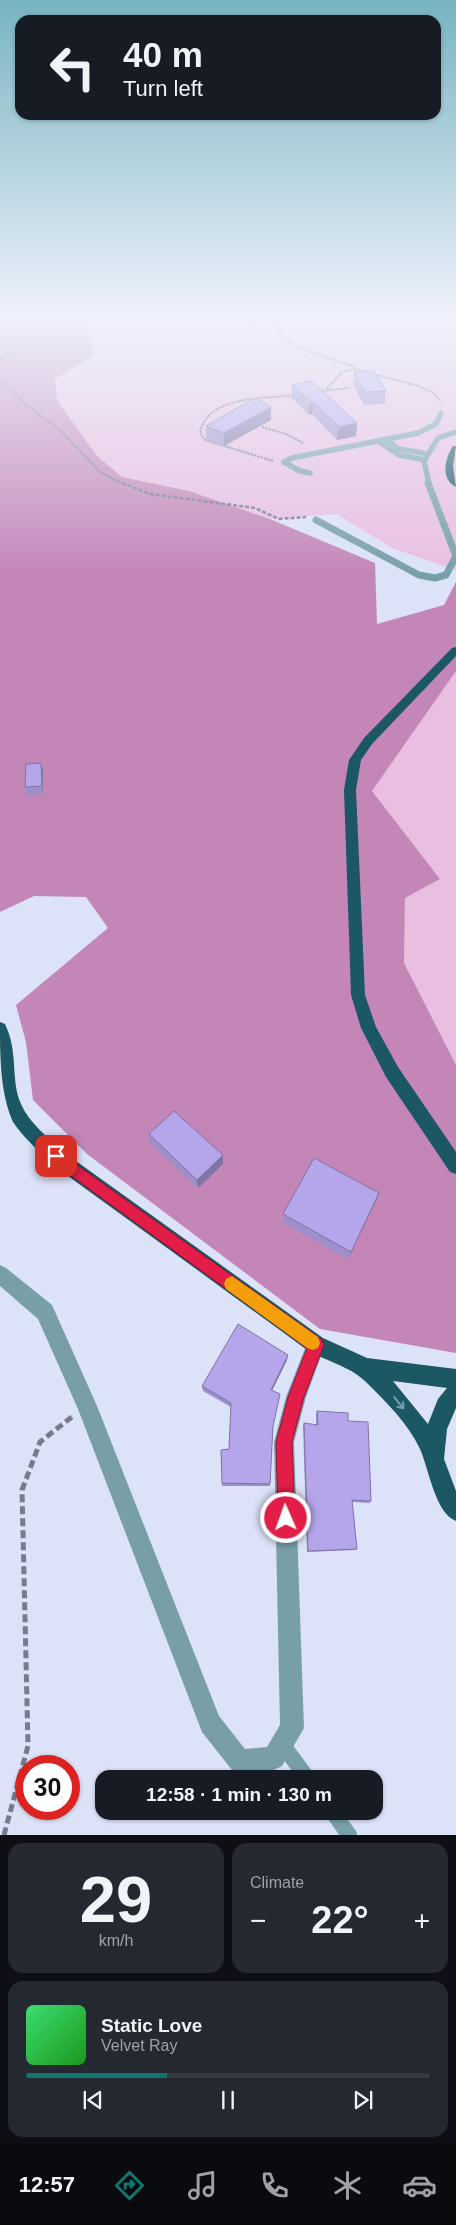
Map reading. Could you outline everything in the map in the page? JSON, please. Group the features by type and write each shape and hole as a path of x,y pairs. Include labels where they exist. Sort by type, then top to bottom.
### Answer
{"highway":[{"path":"456,448 450,456 448,468 456,484"},
{"path":"456,650 368,742 355,760 350,790 358,995 369,1028 392,1072 456,1166"},
{"path":"0,1029 7,1042 12,1102 23,1122 56,1156 316,1345 366,1368 456,1379"},
{"path":"366,1368 398,1400 422,1434 446,1497 456,1511"},
{"path":"436,1468 434,1438 441,1412 456,1392"}],"street":[{"path":"0,1274 45,1312 88,1406 210,1724 240,1762 274,1758 292,1728 284,1442 296,1397 316,1345"}],"lane":[{"path":"284,462 292,458 387,440 436,426 440,421 441,413"},
{"path":"378,441 392,454 412,460 424,456 438,438 444,434 456,432"},
{"path":"444,434 456,440"},
{"path":"387,440 398,449 424,456"},
{"path":"316,520 419,575 435,578 446,575 456,556 428,482 424,456"},
{"path":"284,462 300,471 310,473"},
{"path":"282,1744 301,1770"},
{"path":"338,1820 349,1835"}],"path":[{"path":"27,405 61,431 100,472 122,482 123,485 150,494 255,508 279,519 307,517 316,520"},
{"path":"231,405 207,414 202,421 200,433 205,440 264,460 284,462"},
{"path":"441,405 441,413"},
{"path":"4,1835 28,1746 22,1490 40,1442 88,1406"}],"shaded area":[{"path":"0,405 60,405 97,456 122,477 189,491 270,519 375,563 377,624 444,605 456,582 456,671 372,791 440,879 405,898 404,963 456,1065 456,1353 320,1329 87,1154 33,1100 26,1042 16,1005 108,928 86,897 34,896 0,912"},
{"path":"60,405 456,405 456,570 392,548 336,514 270,519 189,491 122,477 97,456"},
{"path":"456,671 456,1065 404,963 405,898 440,879 372,791"}],"building":[{"path":"243,405 267,405 271,407 224,433 206,426"},
{"path":"316,405 337,405 357,423 339,427"},
{"path":"41,763 42,786 25,787 26,764"},
{"path":"174,1111 223,1155 197,1180 149,1134"},
{"path":"314,1158 379,1193 351,1252 283,1214"},
{"path":"238,1324 288,1355 271,1390 280,1394 273,1426 270,1484 222,1483 221,1450 229,1449 231,1403 202,1386"},
{"path":"317,1411 348,1413 348,1421 368,1422 371,1501 352,1500 357,1549 308,1551 304,1423 318,1425"}],"slow traffic":[{"path":"232,1284 313,1343"}],"route":[{"path":"56,1156 316,1345 296,1397 284,1442 286,1518"}]}
